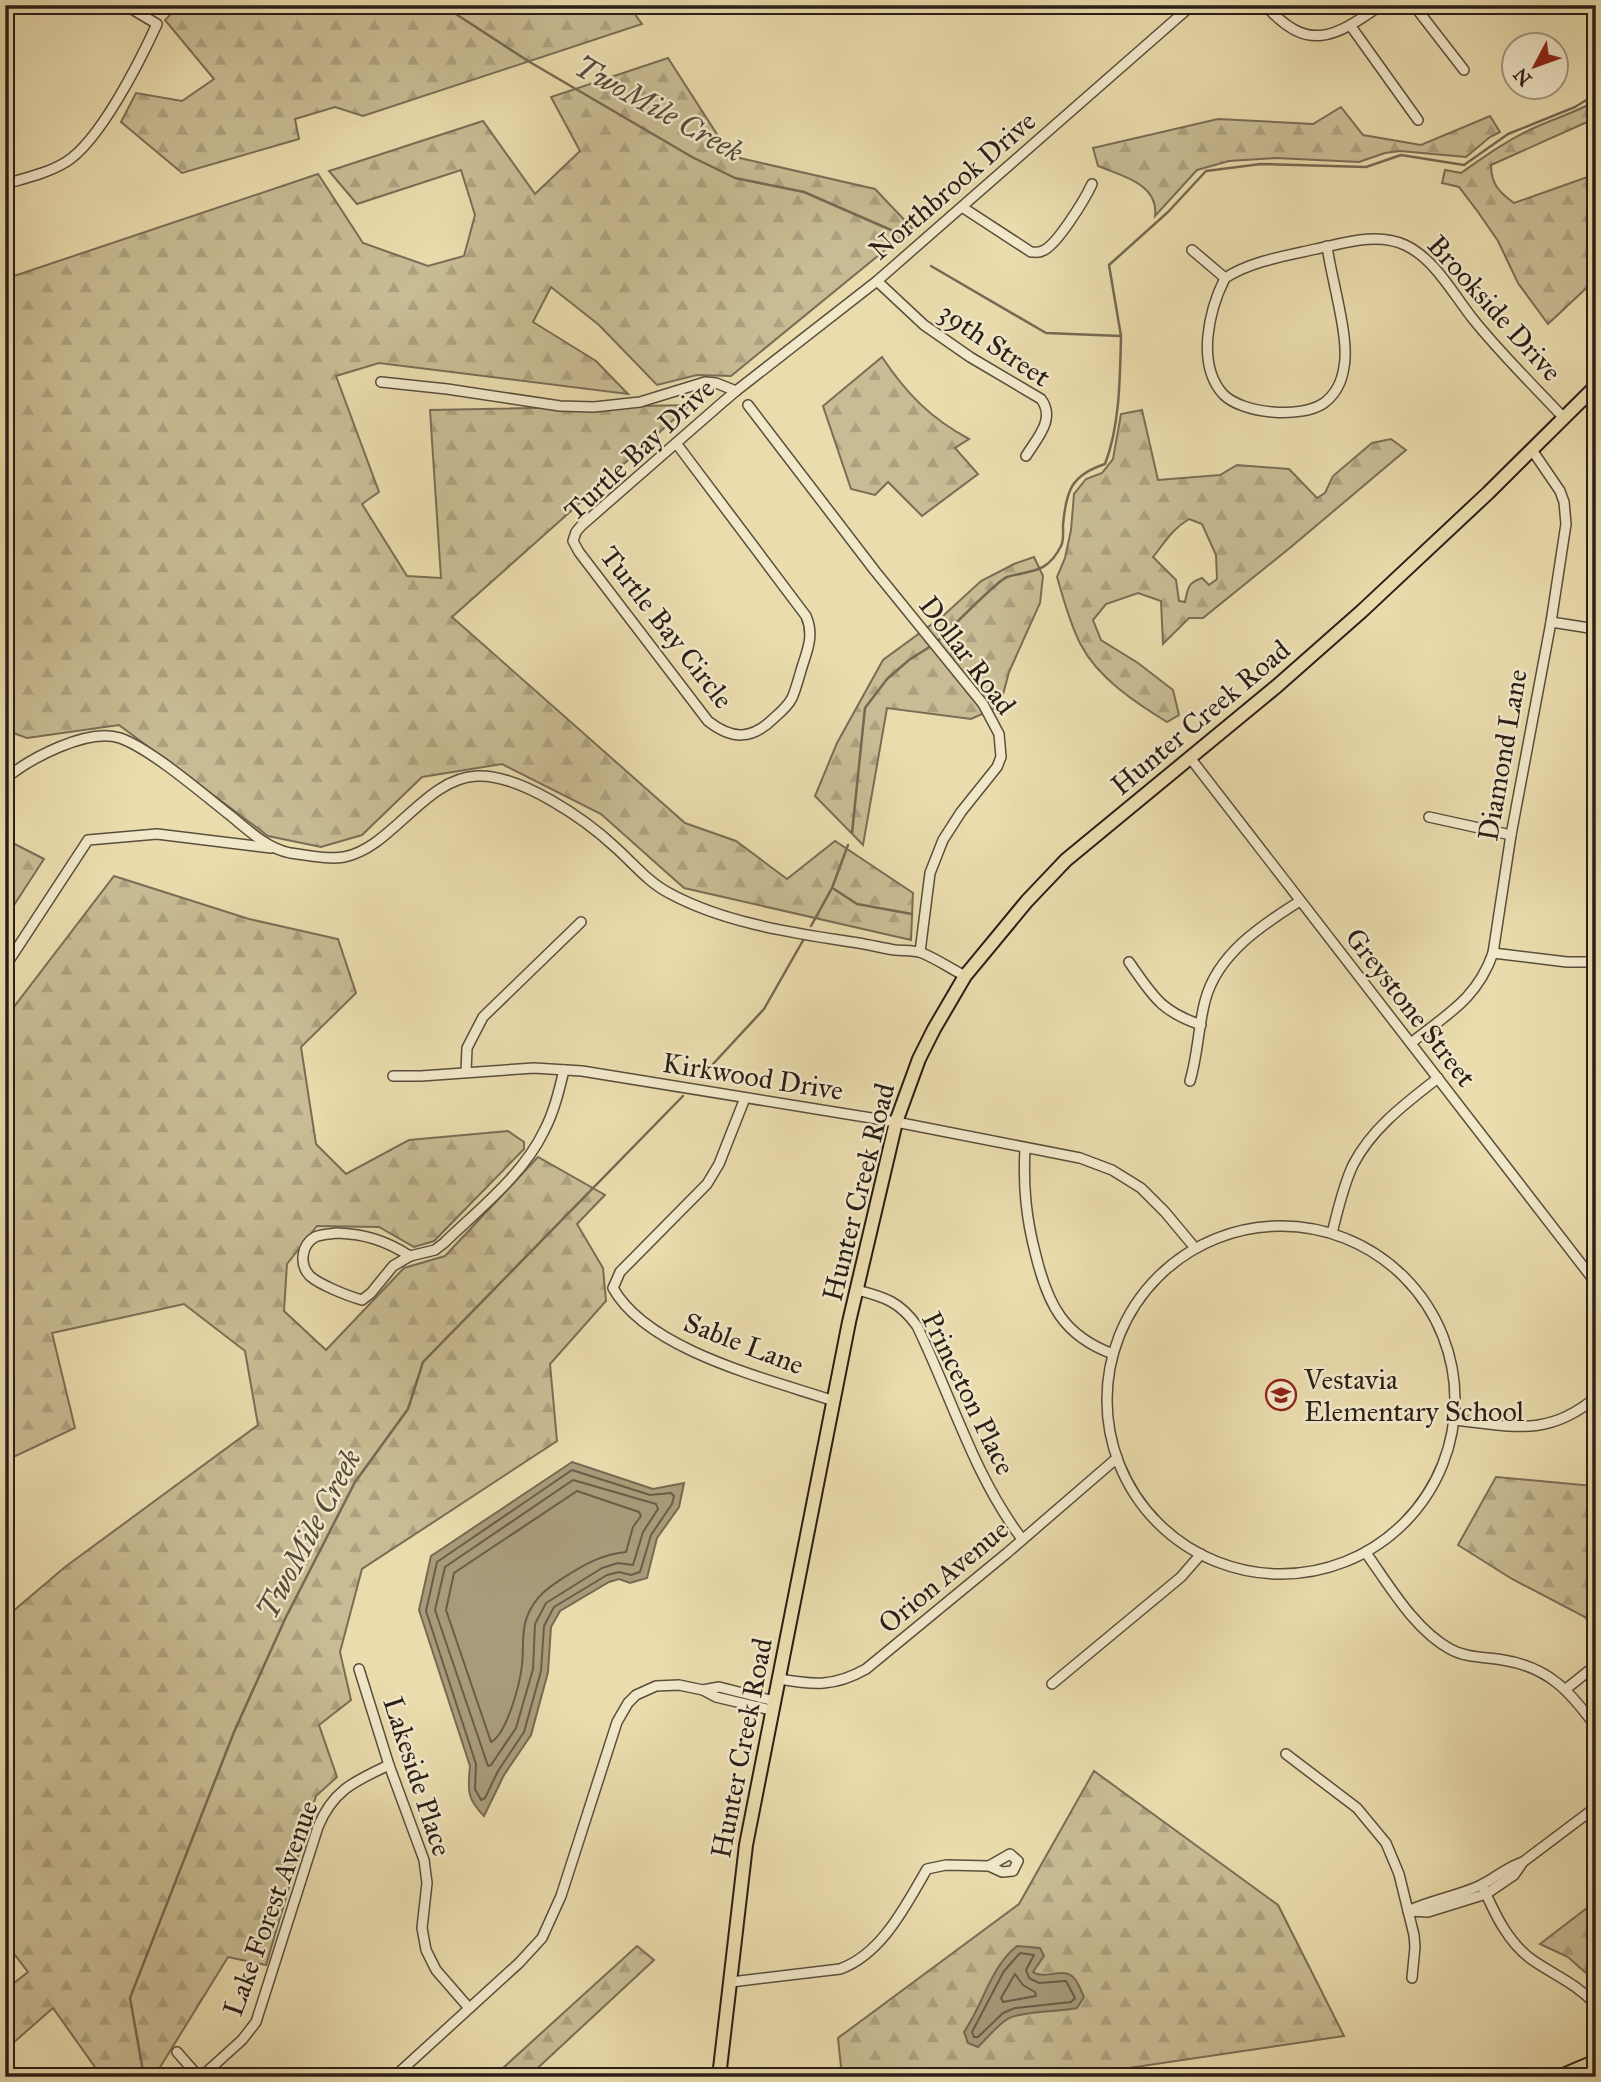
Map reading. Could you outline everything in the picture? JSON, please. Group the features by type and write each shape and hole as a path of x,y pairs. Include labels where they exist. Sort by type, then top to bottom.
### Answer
{"main road":[{"name":"Hunter Creek Road","path":"719,2077 744,1856 773,1705 857,1290 896,1122 919,1059 965,976 1027,901 1066,860 1191,759 1362,611 1596,386"},
{"path":"1558,2077 1596,2061"}],"street":[{"path":"5,184 54,168 83,149 98,131 157,24 125,5"},
{"name":"Northbrook Drive","path":"736,391 877,281 1192,5"},
{"path":"1265,5 1289,28 1308,36 1329,34 1350,25 1381,5"},
{"path":"1410,5 1416,8 1464,70"},
{"path":"1350,25 1418,120"},
{"path":"962,207 1031,252 1043,251 1054,243 1092,184"},
{"name":"Brookside Drive","path":"1225,278 1251,265 1327,246 1372,239 1405,245 1439,274 1503,354 1563,417"},
{"path":"1192,250 1225,278 1215,299 1208,332 1210,366 1218,387 1234,403 1256,409 1290,412 1312,409 1331,396 1338,387 1346,354 1327,246"},
{"name":"39th Street","path":"877,281 924,325 970,358 1041,399 1048,409 1047,420 1026,456"},
{"path":"381,382 447,388 560,406 594,407 640,402 705,382 716,383 736,391"},
{"name":"Turtle Bay Drive","path":"573,541 581,526 736,391"},
{"name":"Dollar Road","path":"748,405 875,571 983,704 999,734 1001,757 997,768 961,812 943,840 930,873 920,952"},
{"name":"Turtle Bay Circle","path":"573,541 708,721 720,731 734,735 747,735 771,722 792,698 810,643 811,627 806,615 676,443"},
{"name":"Diamond Lane","path":"1410,1043 1471,995 1487,971 1493,953 1511,835 1565,535 1566,513 1560,491 1532,450"},
{"path":"1551,622 1596,629"},
{"path":"5,779 22,765 63,745 96,736 119,738 157,760 266,844 287,852 332,858 355,854 374,842 436,792 466,778 488,776 520,786 559,805 615,846 639,870 666,891 696,906 728,917 828,938 920,952 965,976"},
{"name":"Greystone Street","path":"1191,759 1596,1283"},
{"path":"1429,817 1511,835"},
{"path":"10,959 88,840 157,834 276,848"},
{"path":"1190,1081 1208,990 1226,960 1259,930 1300,901"},
{"path":"466,1072 467,1048 483,1017 581,922"},
{"path":"1493,953 1567,961 1596,961"},
{"path":"1129,962 1159,1004 1178,1017 1201,1025"},
{"name":"Kirkwood Drive","path":"393,1076 534,1068 616,1076 896,1122 1080,1158 1123,1175 1158,1203 1195,1248"},
{"path":"410,1256 382,1240 360,1234 337,1233 316,1237 307,1244 303,1255 304,1266 310,1276 362,1300 393,1266 410,1256 435,1250 444,1244 525,1161 544,1133 564,1070"},
{"path":"1332,1233 1345,1185 1365,1145 1404,1104 1438,1078"},
{"name":"Sable Lane","path":"745,1098 719,1164 707,1184 620,1272 613,1288 629,1310 666,1337 696,1353 834,1401"},
{"path":"1025,1148 1027,1220 1049,1296 1060,1317 1075,1334 1094,1347 1113,1354"},
{"path":"1292,1226 1332,1233 1363,1247 1385,1261 1405,1278 1427,1305 1443,1335 1452,1368 1454,1420 1447,1452 1426,1497 1405,1523 1366,1553 1326,1568 1284,1574 1241,1569 1201,1554 1178,1539 1156,1521 1133,1491 1117,1458 1111,1437 1107,1406 1113,1354 1122,1328 1135,1304 1152,1282 1172,1263 1195,1248 1232,1232 1262,1227 1292,1226"},
{"name":"Princeton Place","path":"857,1290 885,1297 903,1309 917,1326 980,1473 1002,1512 1022,1539"},
{"path":"1454,1420 1507,1426 1541,1426 1572,1414 1596,1397"},
{"name":"Orion Avenue","path":"779,1679 824,1684 846,1679 866,1669 1117,1458"},
{"path":"1366,1553 1414,1618 1448,1648 1469,1656 1525,1665 1551,1677 1566,1689 1596,1727"},
{"path":"1052,1684 1181,1577 1201,1554"},
{"path":"1566,1689 1596,1665"},
{"name":"Lakeside Place","path":"359,1670 389,1765 424,1860 427,1883 422,1928 426,1950 436,1970 469,2008"},
{"path":"394,2077 527,1955 548,1928 561,1896 617,1722 628,1703 646,1689 679,1685 702,1689 716,1697 773,1705"},
{"path":"1286,1754 1340,1793 1373,1825 1386,1843 1399,1874 1415,1947 1412,1979"},
{"name":"Lake Forest Avenue","path":"200,2077 242,2040 256,2022 318,1827 328,1806 353,1782 389,1765"},
{"path":"1408,1911 1425,1903 1484,1889 1514,1875 1523,1862 1596,1807"},
{"path":"731,1982 840,1969 851,1965 869,1952 884,1935 927,1869 946,1865 989,1866"},
{"path":"1484,1889 1503,1927 1524,1954 1582,1990 1596,2005"},
{"path":"177,2052 200,2077"}],"green space":[{"path":"180,5 628,5 642,24 363,116 335,107 295,119 299,139 182,173 121,122 136,93 182,101 214,79 165,20"},
{"path":"668,58 731,156 875,189 912,228 731,376 697,375 657,385 599,325 551,287 533,322 596,361 628,394 379,363 336,376 379,492 362,504 407,576 441,578 430,410 690,405 452,617 685,823 736,841 787,879 835,841 913,893 911,940 684,888 601,814 502,764 422,777 362,835 321,847 268,836 119,725 27,738 5,730 5,279 318,174 363,243 428,266 464,256 475,215 461,170 357,204 329,171 483,121 535,194 580,151 551,97"},
{"path":"1596,101 1596,118 1491,165 1492,177 1497,187 1514,203 1596,174 1596,279 1548,324 1518,283 1498,241 1478,212 1459,187 1442,183 1445,170 1461,173 1516,137"},
{"path":"1341,107 1363,135 1421,145 1490,116 1500,132 1466,157 1400,151 1359,162 1276,158 1229,161 1197,170 1155,216 1155,205 1145,189 1128,178 1098,166 1093,148 1218,119 1313,124"},
{"path":"882,357 920,404 969,439 955,448 978,474 922,516 888,482 875,495 851,489 823,406"},
{"path":"1142,410 1158,480 1220,475 1237,465 1289,469 1317,498 1325,493 1333,476 1372,443 1391,439 1406,450 1203,618 1189,618 1163,644 1161,601 1138,593 1106,604 1093,620 1101,640 1138,663 1173,690 1179,715 1167,722 1119,689 1088,657 1074,629 1057,577 1065,558 1071,530 1074,494 1086,479 1102,473 1113,459 1121,414","holes":["1189,519 1202,524 1216,555 1217,579 1209,585 1202,578 1193,582 1185,602 1179,601 1176,580 1153,557 1183,523"]},
{"path":"1034,557 1043,576 1040,603 1009,672 1000,706 971,719 887,708 863,845 815,796 837,743 883,660 943,616 981,581"},
{"path":"5,839 44,859 5,919"},
{"path":"114,876 249,919 338,939 356,993 301,1047 316,1144 346,1174 409,1140 508,1131 524,1142 524,1149 434,1241 414,1247 379,1227 317,1226 287,1264 284,1311 326,1350 404,1268 445,1256 538,1157 605,1195 577,1224 603,1268 606,1301 550,1364 557,1441 362,1569 340,1652 351,1700 319,1725 337,1777 316,1796 266,1965 228,1957 154,2077 102,2077 53,2008 5,2050 5,1990 28,1972 5,1942 5,1618 65,1567 258,1425 245,1351 184,1304 52,1333 75,1428 5,1461 5,1015 7,1016"},
{"path":"1496,1477 1593,1486 1596,1484 1596,1632 1585,1617 1512,1579 1458,1545"},
{"path":"1094,1771 1278,1905 1344,2036 1068,2077 842,2077 838,2038 1019,1904"},
{"path":"1596,1901 1596,1982 1568,1957 1540,1944"},
{"path":"637,1946 654,1960 528,2077 493,2077"}],"water":[{"path":"572,1462 653,1489 684,1483 679,1507 657,1538 647,1578 630,1583 619,1579 609,1582 560,1611 551,1627 548,1672 531,1735 504,1775 484,1816 471,1798 470,1766 419,1610 431,1556"},
{"path":"1017,1946 1040,1948 1044,1956 1033,1972 1042,1975 1069,1974 1084,1997 1077,2008 1012,2017 978,2047 968,2043 964,2032 1000,1964"}],"waterway":[{"name":"TwoMile Creek","path":"442,5 528,61 692,157 735,178 804,192 907,237"},
{"path":"931,266 1046,333 1121,336 1109,265 1168,212 1206,171 1261,164 1366,167 1401,155 1464,165 1508,134 1575,107 1596,94"},
{"path":"939,640 1002,580 1038,569 1056,555 1063,541 1066,503 1072,486 1085,473 1105,464 1110,449 1118,401 1121,336"},
{"name":"TwoMile Creek","path":"852,833 865,708 887,679 931,646"},
{"name":"TwoMile Creek","path":"811,926 832,888 848,845"},
{"path":"834,889 857,904 912,914"},
{"name":"TwoMile Creek","path":"700,1078 764,1009 805,937"},
{"name":"TwoMile Creek","path":"137,2077 143,2071 130,1998 234,1732 285,1619 355,1482 408,1409 423,1362 683,1096"}],"place":[{"name":"Vestavia Elementary School","path":"1281,1395"}]}
